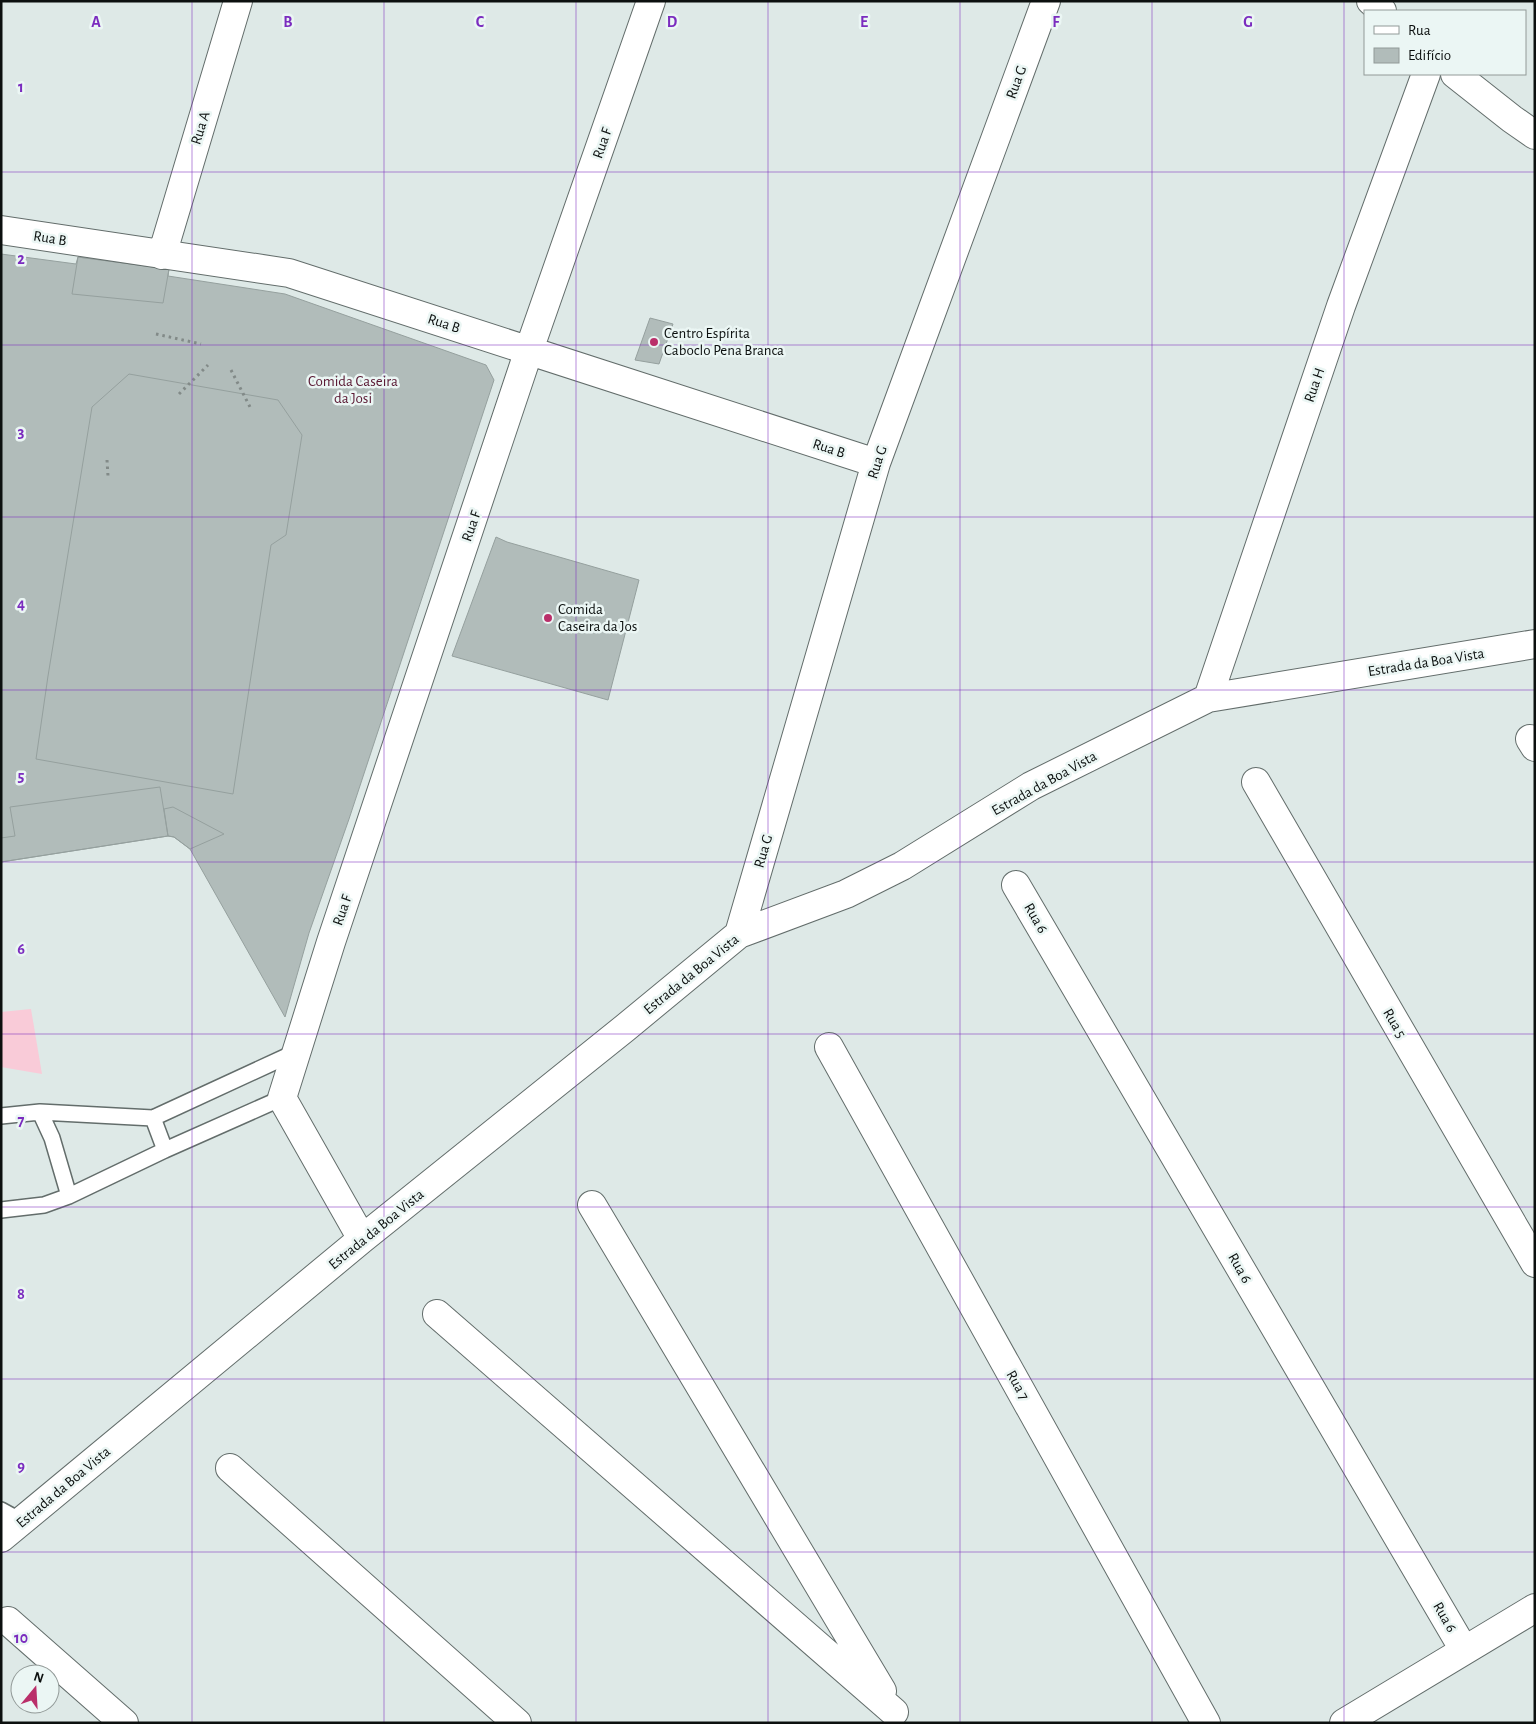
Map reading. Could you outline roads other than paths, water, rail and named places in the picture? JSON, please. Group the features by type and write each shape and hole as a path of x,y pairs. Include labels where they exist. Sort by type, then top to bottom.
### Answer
{"street":[{"name":"Rua A","path":"162,255 238,1"},
{"name":"Rua F","path":"282,1098 331,942 529,350 651,1"},
{"name":"Rua G","path":"739,934 876,463 1046,1"},
{"path":"1371,1 1381,10"},
{"name":"Rua H","path":"1208,698 1341,306 1426,75"},
{"path":"1456,75 1535,135"},
{"name":"Rua B","path":"1,230 289,273 876,463"},
{"name":"Estrada da Boa Vista","path":"8,1523 739,934 846,894 902,866 1031,786 1208,698 1535,644"},
{"name":"Rua 5","path":"1256,782 1535,1263"},
{"name":"Rua 6","path":"1016,886 1464,1650"},
{"name":"Rua 7","path":"830,1048 1206,1723"},
{"path":"282,1098 362,1239"},
{"path":"592,1205 898,1717"},
{"path":"437,1314 898,1717"},
{"path":"230,1468 517,1723"},
{"path":"1344,1723 1535,1608"},
{"path":"8,1622 124,1723"}],"lane":[{"path":"1,1116 40,1112 153,1118 296,1052"},
{"path":"1,1210 44,1204 69,1196 165,1150 282,1098"},
{"path":"40,1112 52,1138 69,1196"},
{"path":"153,1118 165,1150"}],"place":[{"name":"Centro Espírita Caboclo Pena Branca","path":"654,342"},
{"name":"Comida Caseira da Jos","path":"548,618"}],"park label":[{"name":"Comida Caseira da Josi","path":"353,390"}]}
